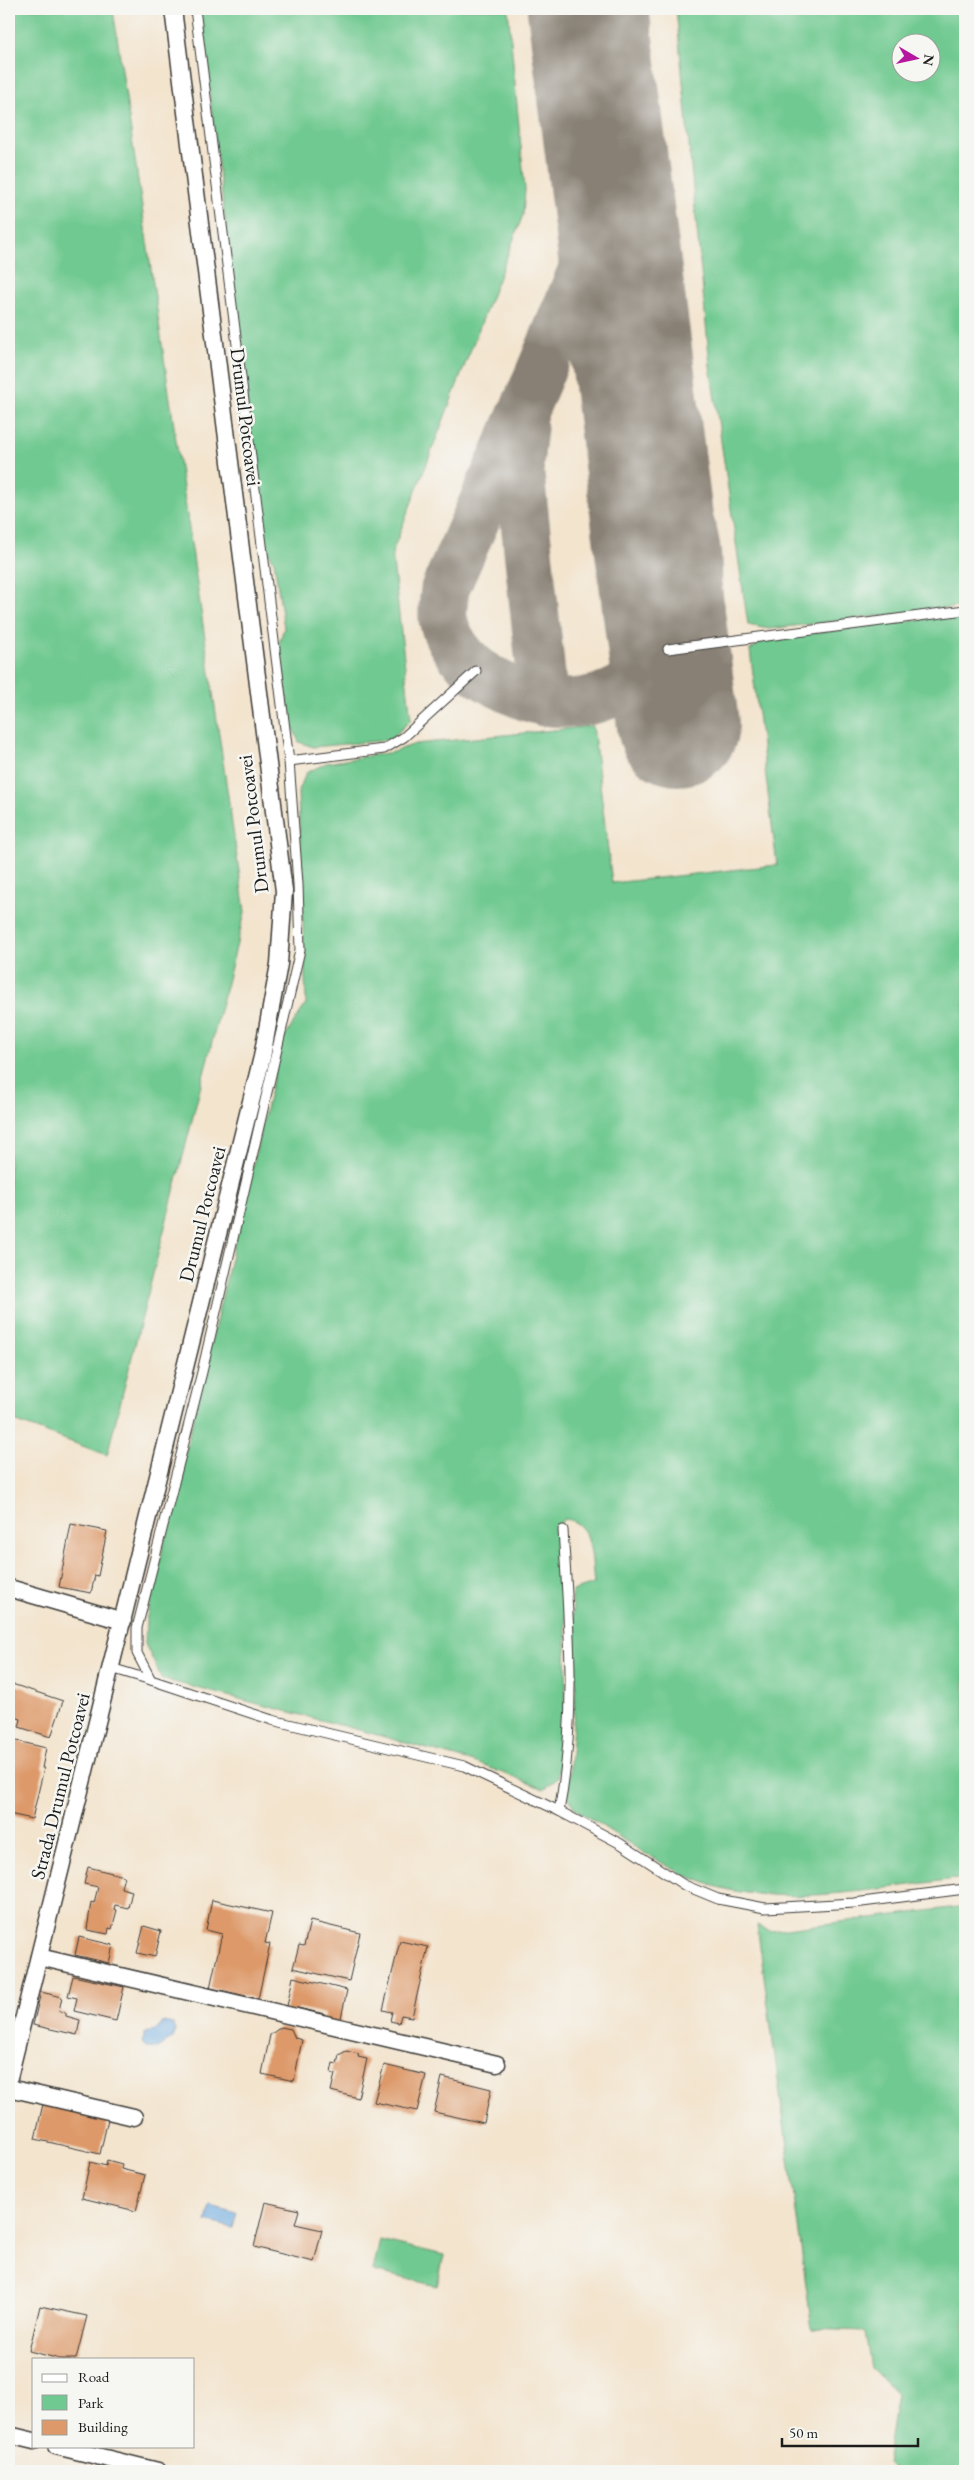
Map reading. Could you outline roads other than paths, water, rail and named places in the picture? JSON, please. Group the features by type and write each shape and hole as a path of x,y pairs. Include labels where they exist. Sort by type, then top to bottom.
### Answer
{"street":[{"name":"Drumul Potcoavei","path":"122,1621 262,1058 279,964 284,891 173,9"},
{"path":"9,1588 122,1621"},
{"name":"Strada Drumul Potcoavei","path":"9,2077 122,1621"},
{"path":"39,1956 497,2064"},
{"path":"9,2088 134,2117"},
{"path":"9,2435 32,2441"},
{"path":"64,2448 158,2471"}],"lane":[{"path":"151,1680 137,1653 137,1628 202,1372 300,950 298,884 289,761 195,9"},
{"path":"668,649 965,610"},
{"path":"289,761 384,749 404,737 476,671"},
{"path":"559,1811 566,1771 571,1677 563,1530"},
{"path":"111,1668 272,1720 464,1766 559,1811 621,1844 684,1885 718,1900 765,1908 854,1903 965,1888"}],"water":[{"path":"164,2022 173,2024 176,2030 173,2038 157,2049 149,2048 142,2043 145,2033 155,2030"},
{"path":"210,2206 237,2213 233,2228 206,2221"}]}
